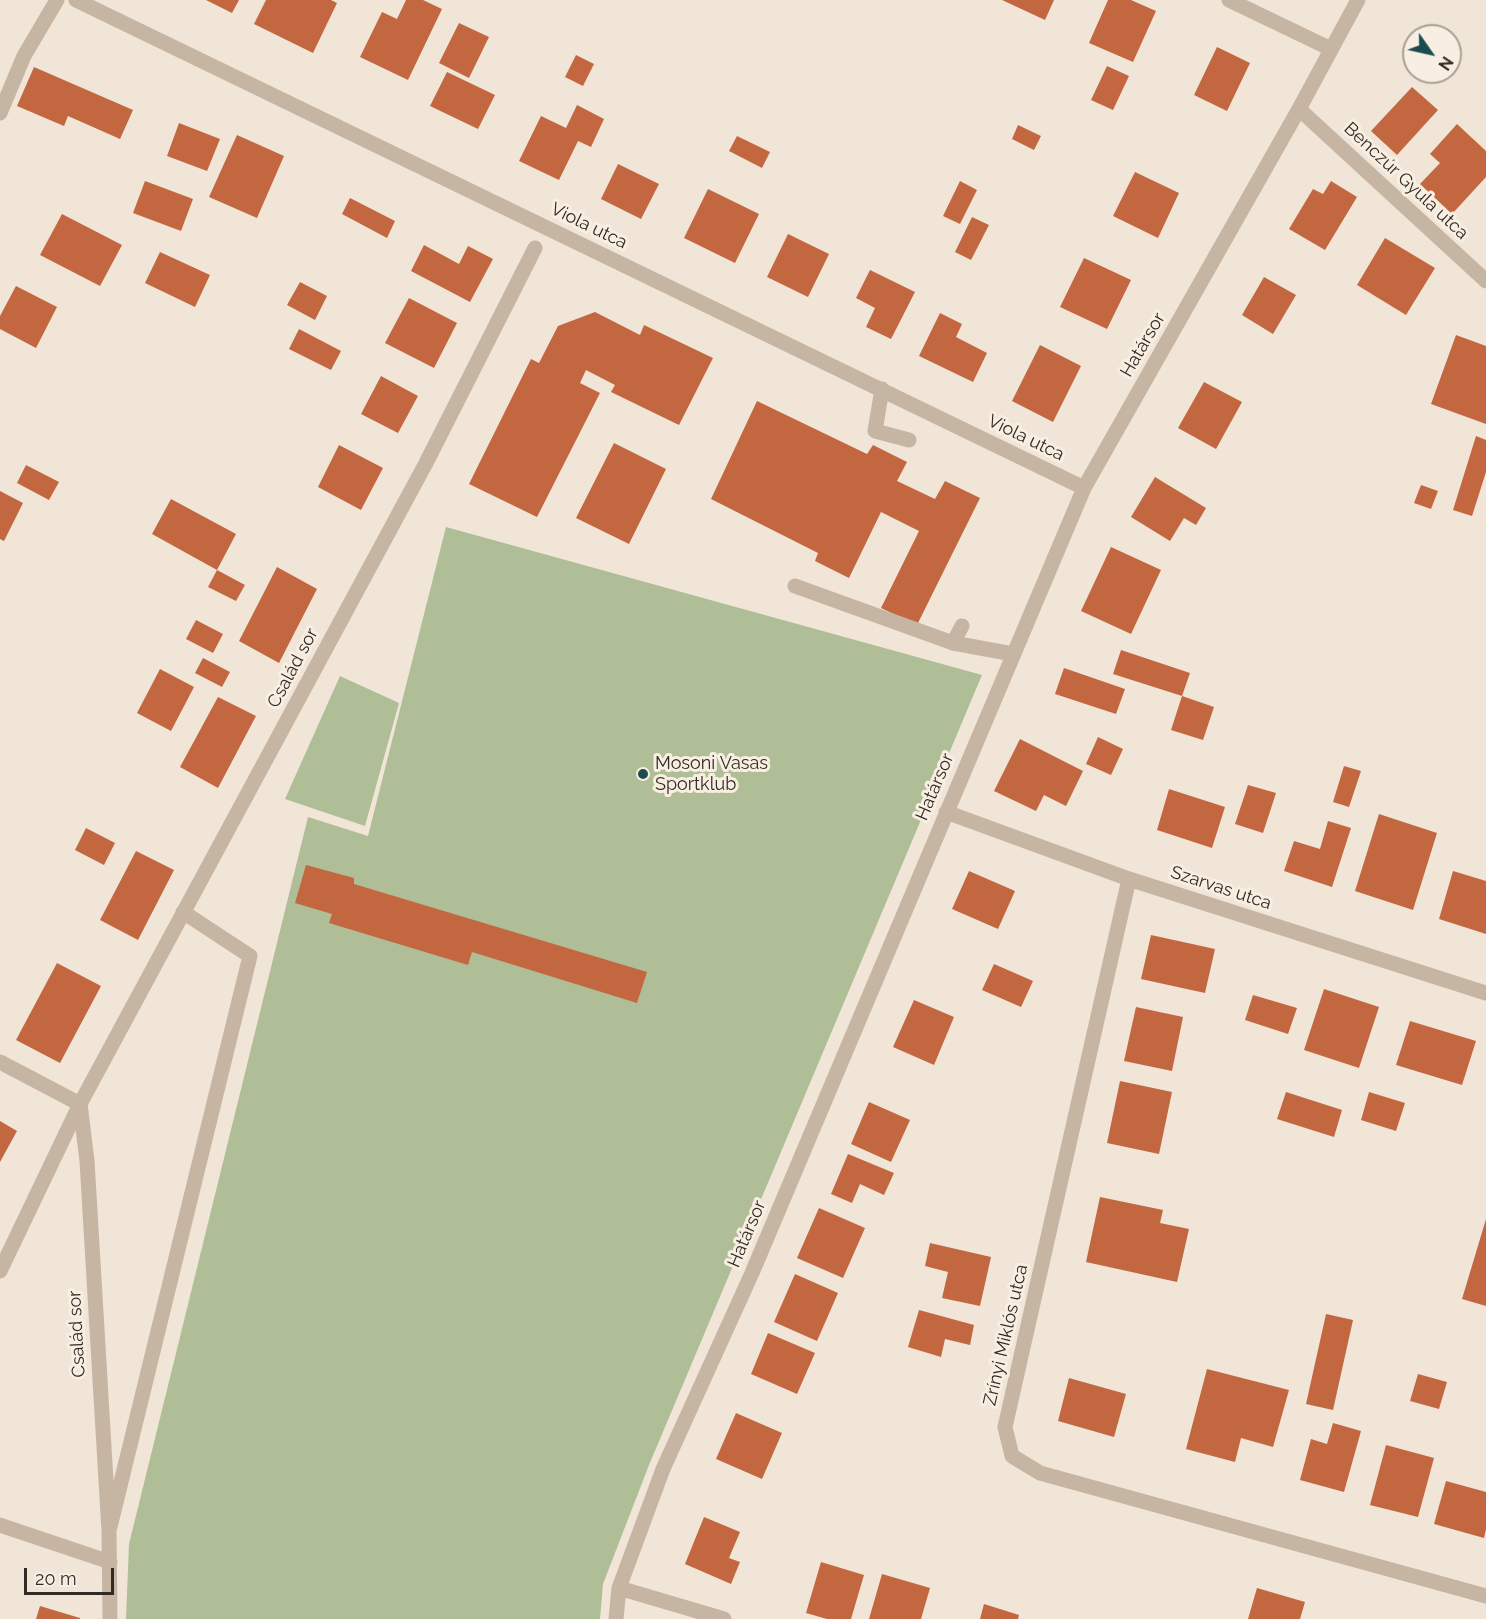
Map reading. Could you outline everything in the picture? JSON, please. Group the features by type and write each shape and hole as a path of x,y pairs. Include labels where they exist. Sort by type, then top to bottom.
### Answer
{"street":[{"path":"0,113 24,56 57,0"},
{"name":"Viola utca","path":"76,0 102,5 1084,488"},
{"path":"1229,0 1331,49"},
{"name":"Határsor","path":"616,1619 619,1588 663,1469 752,1273 1084,488 1299,109 1358,0"},
{"name":"Benczúr Gyula utca","path":"1299,109 1486,281"},
{"name":"Család sor","path":"0,1270 80,1104 421,473 535,248"},
{"path":"882,389 875,431 909,440"},
{"path":"795,586 953,642 1012,654"},
{"path":"953,642 962,626"},
{"name":"Szarvas utca","path":"946,812 1129,879 1486,993"},
{"name":"Zrínyi Miklós utca","path":"1129,879 1005,1427 1012,1456 1040,1473 1486,1596"},
{"path":"109,1531 250,956 183,912"},
{"path":"0,1062 80,1104"},
{"name":"Család sor","path":"80,1104 87,1161 109,1531 110,1619"},
{"path":"0,1525 110,1562"},
{"path":"619,1588 724,1619"}],"green space":[{"path":"446,527 982,675 649,1465 603,1584 600,1619 126,1619 129,1544 308,817 368,836"},
{"path":"340,676 399,703 365,826 285,799"}],"building":[{"path":"206,0 239,0 232,13"},
{"path":"266,0 331,0 337,3 313,53 254,24"},
{"path":"406,0 423,0 442,9 408,80 360,57 382,12 397,19"},
{"path":"1002,0 1054,0 1045,20"},
{"path":"1108,0 1131,0 1156,11 1133,62 1089,43"},
{"path":"459,23 489,37 469,78 439,63"},
{"path":"1217,47 1250,63 1227,111 1194,95"},
{"path":"576,55 594,64 583,86 565,77"},
{"path":"1107,66 1129,76 1113,110 1091,100"},
{"path":"34,67 133,110 120,139 68,116 64,126 17,106"},
{"path":"447,72 495,95 478,129 430,106"},
{"path":"1412,87 1438,110 1397,155 1371,131"},
{"path":"577,105 604,119 591,147 578,141 559,180 519,161 541,116 566,128"},
{"path":"179,123 220,139 207,171 167,156"},
{"path":"1457,124 1486,151 1486,177 1452,214 1420,184 1440,163 1430,154"},
{"path":"1018,125 1041,136 1034,150 1012,139"},
{"path":"237,135 284,156 257,218 209,197"},
{"path":"737,136 770,152 762,168 729,151"},
{"path":"618,164 659,184 641,219 601,199"},
{"path":"1135,172 1179,193 1158,238 1113,216"},
{"path":"145,181 193,199 181,231 133,213"},
{"path":"960,181 977,190 960,224 943,216"},
{"path":"1331,181 1357,197 1325,250 1289,229 1313,189 1323,194"},
{"path":"708,189 759,214 735,263 684,238"},
{"path":"350,198 395,221 387,238 342,214"},
{"path":"62,214 122,245 100,286 40,255"},
{"path":"972,217 989,225 971,260 955,252"},
{"path":"788,234 829,254 808,297 767,277"},
{"path":"1385,238 1435,268 1406,315 1357,285"},
{"path":"424,245 459,264 468,246 493,259 470,302 411,271"},
{"path":"160,252 210,275 195,307 145,283"},
{"path":"1084,258 1131,280 1107,329 1060,307"},
{"path":"870,270 915,292 891,339 866,327 875,308 856,298"},
{"path":"1264,277 1296,295 1273,334 1242,315"},
{"path":"300,282 327,296 315,320 287,305"},
{"path":"16,286 57,307 36,348 0,329 0,316"},
{"path":"409,298 457,323 434,368 385,343"},
{"path":"595,312 640,335 644,325 713,358 679,425 611,392 615,385 586,370 580,383 600,393 537,517 469,484 531,359 539,363 558,326"},
{"path":"940,313 962,324 956,337 987,353 973,382 919,356"},
{"path":"299,329 341,351 331,370 289,349"},
{"path":"1456,335 1486,346 1486,424 1431,404"},
{"path":"1040,345 1081,366 1053,422 1012,401"},
{"path":"381,376 418,396 398,433 361,414"},
{"path":"1204,382 1242,402 1216,449 1178,428"},
{"path":"757,401 867,454 873,445 907,462 897,481 935,499 945,481 980,498 917,625 881,608 919,531 881,512 849,578 815,561 818,553 711,499"},
{"path":"1476,436 1486,440 1486,472 1472,516 1453,510"},
{"path":"614,443 666,469 629,544 576,518"},
{"path":"339,445 383,468 361,510 318,487"},
{"path":"26,465 59,482 49,500 17,483"},
{"path":"1155,477 1206,508 1196,525 1184,518 1170,541 1131,517"},
{"path":"1421,485 1438,491 1431,509 1414,503"},
{"path":"0,491 23,503 4,541 0,539"},
{"path":"171,499 236,534 217,570 152,534"},
{"path":"1111,547 1161,570 1131,634 1081,611"},
{"path":"277,567 317,589 279,663 239,641"},
{"path":"217,570 245,585 236,601 208,587"},
{"path":"196,620 223,634 213,653 186,639"},
{"path":"1121,650 1190,673 1182,696 1113,674"},
{"path":"203,658 230,672 222,687 195,673"},
{"path":"1064,668 1125,689 1116,714 1055,694"},
{"path":"160,669 194,687 171,731 137,713"},
{"path":"1182,696 1214,707 1203,740 1171,730"},
{"path":"218,697 256,716 218,788 180,767"},
{"path":"1098,737 1123,749 1111,775 1086,764"},
{"path":"1020,739 1083,771 1066,806 1044,795 1036,811 994,791"},
{"path":"1344,766 1361,771 1349,807 1333,802"},
{"path":"1248,785 1276,793 1263,833 1235,824"},
{"path":"1169,789 1225,807 1212,848 1157,830"},
{"path":"1379,814 1437,833 1413,910 1355,891"},
{"path":"1328,821 1351,828 1332,887 1284,871 1294,841 1320,849"},
{"path":"86,828 115,843 104,865 75,850"},
{"path":"136,851 174,870 138,940 100,920"},
{"path":"306,865 354,878 354,884 647,972 637,1003 472,952 468,965 329,923 332,914 295,903"},
{"path":"969,871 1015,891 998,929 952,909"},
{"path":"1453,871 1486,881 1486,934 1439,919"},
{"path":"1151,935 1215,949 1205,993 1141,979"},
{"path":"57,963 101,986 60,1063 16,1040"},
{"path":"994,964 1033,981 1021,1007 982,990"},
{"path":"1324,989 1379,1007 1359,1068 1304,1050"},
{"path":"1253,995 1297,1008 1288,1034 1245,1020"},
{"path":"914,1000 954,1017 934,1065 893,1047"},
{"path":"1136,1007 1183,1017 1172,1071 1124,1061"},
{"path":"1410,1021 1476,1041 1462,1085 1396,1065"},
{"path":"1120,1081 1172,1092 1159,1154 1107,1143"},
{"path":"1286,1092 1342,1110 1334,1137 1277,1119"},
{"path":"1369,1092 1405,1103 1396,1131 1361,1120"},
{"path":"869,1102 910,1120 891,1162 851,1144"},
{"path":"0,1121 17,1131 0,1162"},
{"path":"848,1154 894,1173 884,1195 860,1184 852,1203 831,1194"},
{"path":"1100,1197 1163,1210 1160,1223 1189,1229 1177,1282 1086,1262"},
{"path":"819,1208 865,1228 843,1278 797,1258"},
{"path":"1486,1219 1486,1306 1462,1299"},
{"path":"930,1243 991,1257 980,1306 942,1298 948,1272 925,1266"},
{"path":"795,1274 838,1293 817,1341 774,1322"},
{"path":"919,1310 974,1325 970,1345 945,1339 941,1357 908,1347"},
{"path":"1326,1314 1353,1320 1333,1410 1306,1404"},
{"path":"768,1333 815,1353 797,1394 751,1374"},
{"path":"1207,1369 1289,1390 1273,1447 1241,1438 1235,1462 1186,1449"},
{"path":"1418,1374 1447,1382 1439,1409 1410,1401"},
{"path":"1069,1378 1126,1394 1114,1437 1058,1421"},
{"path":"736,1413 782,1433 762,1479 716,1459"},
{"path":"1333,1423 1361,1431 1344,1492 1300,1480 1311,1439 1327,1444"},
{"path":"1386,1445 1434,1458 1418,1517 1370,1505"},
{"path":"1446,1481 1486,1492 1484,1538 1434,1524"},
{"path":"704,1517 740,1532 729,1558 740,1562 731,1584 685,1564"},
{"path":"821,1562 864,1575 851,1619 827,1619 806,1613"},
{"path":"882,1574 930,1588 921,1619 869,1619"},
{"path":"1257,1588 1305,1602 1300,1619 1248,1619"},
{"path":"984,1604 1019,1615 1018,1619 980,1619"},
{"path":"40,1606 80,1618 80,1619 36,1619"}],"place":[{"name":"Mosoni Vasas Sportklub","path":"643,774"}]}
